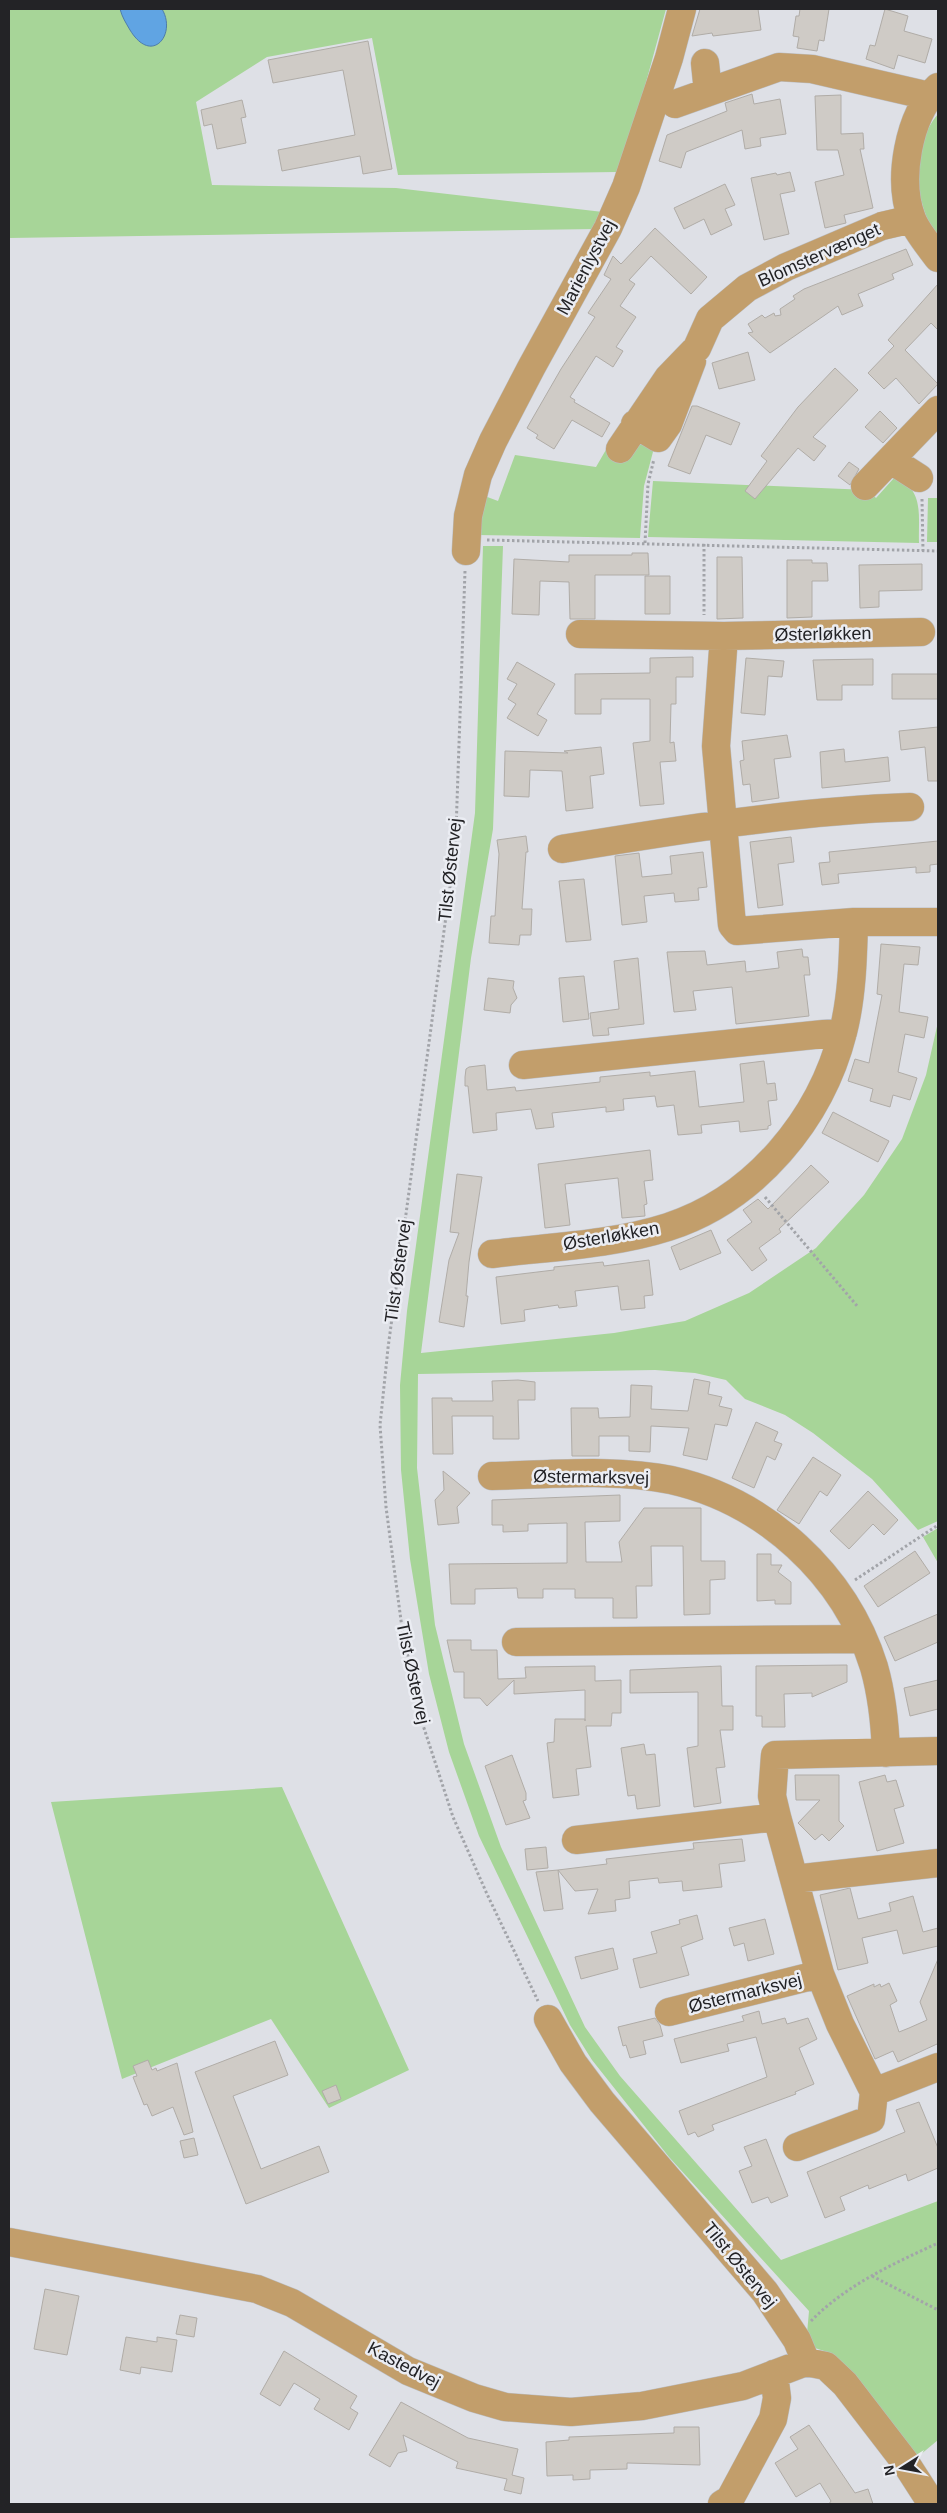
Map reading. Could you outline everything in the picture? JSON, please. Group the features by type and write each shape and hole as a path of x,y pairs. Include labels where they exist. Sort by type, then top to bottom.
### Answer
{"street":[{"name":"Marienlystvej","path":"467,535 478,475 493,441 608,228 626,187 669,58 682,9"},
{"path":"704,63 708,92"},
{"path":"675,104 779,67 812,69 934,92 913,127 905,163 912,219 938,258"},
{"name":"Blomstervænget","path":"620,449 647,431 668,378 696,348 710,319 747,288 786,268 882,226 912,219"},
{"path":"865,486 938,410"},
{"path":"892,460 919,478"},
{"name":"Østerløkken","path":"580,634 714,636 921,632"},
{"path":"714,636 716,746 732,925 736,931 854,922 938,922"},
{"path":"562,849 723,823 842,809 910,807"},
{"name":"Østerløkken","path":"492,1254 614,1239 670,1226 701,1213 750,1179 776,1157 809,1115 829,1074 843,1032 850,990 854,922"},
{"path":"523,1065 843,1032"},
{"name":"Østermarksvej","path":"492,1476 635,1474 671,1480 710,1491 741,1506 771,1525 799,1548 824,1574 837,1592 863,1639 874,1666 881,1696 886,1753"},
{"path":"516,1642 863,1639"},
{"name":"Østermarksvej","path":"874,2092 840,2024 820,1974 772,1796 775,1755 938,1751"},
{"path":"576,1840 778,1817"},
{"path":"794,1879 938,1863"},
{"name":"Østermarksvej","path":"669,2012 820,1974"},
{"name":"Tilst Østervej","path":"543,2010 572,2062 602,2102 765,2292 802,2351"},
{"path":"797,2147 871,2119 874,2092 938,2067"},
{"name":"Kastedvej","path":"9,2242 257,2289 292,2303 408,2371 474,2398 506,2407 570,2412 642,2406 743,2386 774,2374 802,2351"},
{"path":"802,2351 836,2374 894,2448 932,2504"},
{"path":"722,2504 730,2499 773,2419 777,2398 774,2374"}],"path":[{"path":"644,543 648,484 647,431"},
{"path":"467,535 644,543 938,551"},
{"name":"Tilst Østervej","path":"467,535 456,831 389,1338 380,1424 386,1507 402,1628 422,1722 453,1817 486,1894 543,2010"},
{"path":"704,544 714,636"},
{"path":"750,1179 858,1307"},
{"path":"837,1592 938,1525"},
{"path":"802,2351 812,2320 831,2302 871,2276 938,2243"},
{"path":"871,2276 938,2310"}],"green space":[{"path":"9,9 666,9 642,97 617,172 398,175 372,38 267,57 196,102 212,185 396,188 603,212 597,229 9,238"},
{"path":"938,114 938,239 924,209 918,176 922,143"},
{"path":"639,439 654,448 644,486 640,538 477,535 482,495 498,501 515,455 596,467 607,448"},
{"path":"894,478 911,489 915,496 919,513 919,543 648,537 653,481 868,490 876,498"},
{"path":"928,498 938,498 938,542 927,542"},
{"path":"483,546 503,546 493,829 471,958 421,1353 614,1333 685,1321 749,1293 816,1248 864,1195 902,1139 926,1075 938,1022 938,1521 918,1530 872,1479 813,1433 785,1415 745,1399 726,1380 695,1373 655,1370 418,1374 417,1468 435,1625 464,1744 501,1847 585,2027 620,2076 781,2260 938,2201 938,2440 914,2460 833,2354 806,2345 809,2311 669,2157 592,2060 570,2025 479,1836 449,1752 429,1674 410,1559 401,1470 400,1385 407,1311 475,813"},
{"path":"938,1528 938,1563 923,1537"},
{"path":"282,1787 409,2070 329,2108 271,2019 122,2079 51,1802"}],"water":[{"path":"120,9 162,9 166,19 166,28 160,42 154,46 146,45 138,40 130,30"}],"building":[{"path":"700,9 758,9 761,30 713,36 712,33 692,36"},
{"path":"800,9 829,9 824,41 819,40 817,51 797,48 799,37 793,36 796,16 799,16"},
{"path":"885,9 908,16 904,31 932,39 925,63 898,55 894,69 866,59 870,45 875,46"},
{"path":"368,41 392,169 363,174 360,156 282,171 278,150 355,135 343,70 273,83 268,60"},
{"path":"752,94 754,104 780,99 786,134 760,138 761,146 745,149 742,130 686,152 681,168 659,161 667,135 727,111 725,103"},
{"path":"841,95 841,134 863,133 864,149 860,149 873,208 844,215 846,223 825,228 815,182 844,175 838,150 817,150 815,96"},
{"path":"242,100 246,117 241,118 246,143 217,149 212,124 204,126 201,110"},
{"path":"790,172 795,191 780,194 789,234 764,240 751,178"},
{"path":"725,184 735,205 725,209 732,225 711,235 704,219 684,229 674,208"},
{"path":"655,228 707,277 691,294 651,256 629,280 635,284 620,306 636,317 616,347 623,351 613,367 596,356 570,397 575,400 574,402 610,423 602,437 572,420 554,449 536,438 538,435 527,428 561,369 595,317 588,313 611,279 604,275 613,256 621,264"},
{"path":"906,249 913,265 892,274 894,279 858,294 863,306 842,315 838,306 770,353 748,333 753,332 748,324 762,315 765,318 774,313 775,316 781,315 780,309 795,299 793,296 804,289"},
{"path":"938,284 938,330 931,323 905,350 938,384 919,404 896,378 884,389 868,373 894,346 888,340"},
{"path":"748,352 755,380 719,389 712,363"},
{"path":"835,368 858,390 813,437 826,446 814,461 798,448 755,499 745,491 767,461 761,456 798,407"},
{"path":"692,406 697,406 740,423 731,445 706,435 690,474 668,466"},
{"path":"880,411 897,428 883,443 865,427"},
{"path":"849,462 859,469 850,485 838,476"},
{"path":"632,553 648,553 649,575 595,575 595,619 570,619 569,582 540,581 539,615 512,614 514,559 569,562 569,555 632,555"},
{"path":"717,557 742,557 743,618 717,619"},
{"path":"787,560 812,560 812,563 827,563 828,581 812,581 812,617 787,618"},
{"path":"922,564 922,590 879,591 879,607 860,608 859,565"},
{"path":"645,576 670,576 670,614 645,614"},
{"path":"693,657 693,677 676,677 676,704 671,704 670,743 674,742 676,761 660,762 664,804 640,806 633,743 650,741 650,699 601,699 601,714 575,714 575,674 650,673 650,658"},
{"path":"746,658 784,661 782,677 768,676 765,715 741,713"},
{"path":"873,659 873,685 842,685 842,700 817,700 813,660"},
{"path":"517,662 555,684 537,714 547,720 538,736 507,718 516,704 508,699 517,684 507,679"},
{"path":"892,674 938,674 938,699 892,699"},
{"path":"938,727 938,781 928,781 925,747 901,750 899,731"},
{"path":"787,735 791,757 774,759 779,798 752,802 750,784 743,785 740,761 744,760 742,741"},
{"path":"601,747 604,774 590,776 593,808 566,811 562,771 530,770 529,797 504,796 505,751 568,753 564,751"},
{"path":"844,749 845,762 888,757 890,781 822,788 820,752"},
{"path":"526,836 528,852 526,852 522,909 532,909 531,935 520,935 519,945 489,943 491,916 495,916 499,854 497,840"},
{"path":"791,837 794,862 778,864 783,905 758,908 750,842"},
{"path":"938,841 938,864 930,865 930,872 916,873 916,867 838,874 839,883 822,885 819,863 830,862 829,852"},
{"path":"703,852 707,887 698,888 699,900 675,902 674,893 644,896 647,922 622,925 615,856 639,853 642,877 672,874 670,856"},
{"path":"584,879 591,940 566,942 559,881"},
{"path":"881,944 920,947 918,965 904,964 899,1012 928,1017 924,1038 905,1034 898,1072 917,1078 910,1100 893,1095 890,1107 870,1101 873,1089 848,1081 855,1059 869,1063 882,995 877,994"},
{"path":"802,949 803,957 808,957 810,975 804,975 809,1016 736,1024 732,987 693,991 696,1010 674,1012 667,952 705,951 707,965 745,961 746,972 779,968 777,952"},
{"path":"638,958 644,1024 608,1028 609,1035 593,1036 590,1013 619,1009 614,961"},
{"path":"584,976 589,1019 563,1022 559,978"},
{"path":"488,978 514,981 513,988 517,998 511,1005 510,1013 484,1010"},
{"path":"764,1061 767,1084 775,1083 777,1100 768,1101 771,1125 768,1126 768,1129 740,1132 739,1121 701,1125 702,1133 678,1135 674,1105 657,1107 655,1096 623,1099 624,1110 606,1112 606,1107 552,1113 554,1127 536,1129 531,1109 496,1113 497,1130 473,1133 468,1086 465,1086 466,1069 485,1065 487,1090 515,1087 516,1091 600,1082 600,1077 650,1072 650,1076 695,1071 699,1107 744,1102 740,1064"},
{"path":"833,1112 889,1141 878,1162 822,1133"},
{"path":"650,1150 653,1180 644,1181 647,1204 644,1205 645,1216 622,1218 618,1178 565,1184 570,1225 545,1228 538,1164"},
{"path":"811,1165 829,1182 779,1229 781,1232 759,1248 767,1260 752,1271 727,1240 752,1222 743,1210 758,1199 768,1209"},
{"path":"457,1174 482,1177 469,1262 466,1296 468,1296 464,1327 439,1322 449,1260 459,1233 450,1232"},
{"path":"711,1230 721,1253 680,1270 671,1247"},
{"path":"649,1260 653,1295 644,1296 645,1308 621,1310 618,1286 575,1291 577,1306 559,1308 558,1305 524,1310 525,1321 501,1324 496,1277 554,1270 554,1267 603,1262 604,1266"},
{"path":"694,1379 710,1382 708,1394 722,1397 719,1406 732,1409 727,1426 715,1424 707,1460 683,1455 689,1428 651,1426 650,1452 629,1451 629,1436 599,1436 599,1456 572,1456 571,1408 598,1408 599,1418 630,1417 631,1385 652,1386 651,1409 688,1411"},
{"path":"518,1380 535,1382 535,1400 518,1400 519,1439 493,1439 493,1416 452,1416 453,1454 433,1454 432,1398 452,1398 452,1401 493,1401 492,1381"},
{"path":"756,1422 778,1432 774,1441 782,1444 775,1460 767,1456 754,1488 732,1478"},
{"path":"813,1457 841,1475 827,1496 820,1491 799,1524 777,1510"},
{"path":"443,1471 470,1493 457,1507 459,1523 438,1525 435,1500 444,1490"},
{"path":"868,1491 898,1520 884,1535 873,1524 849,1549 830,1531"},
{"path":"620,1495 620,1521 585,1522 586,1562 622,1562 619,1542 644,1508 701,1508 701,1561 725,1561 725,1579 710,1580 710,1614 684,1615 683,1546 651,1546 652,1586 636,1586 637,1618 613,1618 613,1598 575,1598 575,1589 543,1589 543,1598 518,1598 517,1588 475,1589 475,1604 451,1604 449,1564 567,1563 567,1523 528,1524 528,1531 503,1532 503,1525 492,1525 492,1500"},
{"path":"915,1551 930,1573 878,1607 864,1586"},
{"path":"757,1554 771,1554 771,1565 782,1565 778,1572 791,1582 791,1604 775,1604 775,1600 757,1601"},
{"path":"938,1614 938,1642 895,1661 884,1637"},
{"path":"447,1640 471,1640 471,1650 497,1650 498,1679 526,1678 525,1667 595,1666 595,1681 621,1680 621,1713 612,1713 611,1726 586,1726 591,1767 576,1769 579,1795 553,1798 547,1743 554,1742 555,1719 585,1719 585,1690 514,1694 514,1680 487,1706 480,1698 464,1698 464,1672 454,1672"},
{"path":"847,1665 847,1682 812,1697 812,1693 784,1694 785,1727 762,1727 762,1716 756,1716 756,1666"},
{"path":"721,1666 722,1706 733,1706 733,1730 720,1730 725,1767 716,1768 721,1803 694,1807 687,1748 698,1746 698,1692 630,1693 630,1670"},
{"path":"938,1680 938,1709 910,1716 904,1688"},
{"path":"644,1744 646,1755 655,1754 660,1806 637,1809 635,1795 628,1796 621,1748"},
{"path":"512,1755 526,1793 526,1800 523,1801 530,1818 506,1825 485,1766"},
{"path":"795,1775 839,1775 839,1821 844,1826 829,1841 822,1834 815,1840 798,1823 820,1800 796,1800"},
{"path":"885,1775 887,1782 896,1780 904,1806 894,1809 904,1843 877,1851 859,1782"},
{"path":"742,1839 745,1861 719,1864 722,1887 683,1891 682,1881 659,1883 658,1878 629,1881 630,1898 615,1900 616,1911 588,1914 598,1889 575,1891 558,1870 607,1864 606,1859 694,1849 693,1843"},
{"path":"546,1847 548,1868 527,1870 525,1849"},
{"path":"558,1870 563,1909 544,1911 536,1872"},
{"path":"850,1888 858,1919 891,1911 889,1903 913,1896 923,1932 938,1928 938,1946 903,1954 897,1930 862,1938 868,1963 838,1970 820,1895"},
{"path":"697,1915 703,1939 681,1947 689,1975 640,1988 633,1959 657,1953 651,1932 680,1924 679,1920"},
{"path":"765,1919 774,1954 748,1961 744,1943 734,1946 729,1928"},
{"path":"613,1948 618,1969 581,1979 575,1957"},
{"path":"938,1959 938,2046 937,2044 898,2062 893,2051 875,2059 847,1996 874,1984 874,1987 880,1984 881,1987 889,1983 897,2001 890,2005 899,2032 909,2028 927,2020 920,2002"},
{"path":"759,2011 762,2024 785,2018 787,2024 808,2018 817,2039 799,2048 814,2084 795,2092 796,2094 712,2125 714,2130 698,2137 695,2132 688,2135 679,2111 767,2077 756,2037 727,2044 729,2051 681,2063 674,2039 744,2021 742,2016"},
{"path":"655,2018 660,2025 663,2036 643,2041 646,2054 630,2058 626,2045 623,2046 618,2027"},
{"path":"275,2041 288,2075 233,2096 261,2169 319,2146 329,2172 246,2204 195,2072"},
{"path":"148,2060 152,2070 156,2068 157,2071 177,2063 193,2132 184,2135 173,2107 152,2116 147,2104 144,2105 133,2077 137,2076 133,2066"},
{"path":"336,2085 341,2099 328,2104 322,2091"},
{"path":"919,2102 938,2148 938,2168 908,2181 906,2174 869,2189 868,2185 840,2197 845,2210 825,2218 807,2172 905,2132 896,2110"},
{"path":"194,2138 198,2155 184,2158 180,2141"},
{"path":"766,2139 788,2196 771,2203 768,2197 752,2203 739,2171 752,2166 744,2147"},
{"path":"45,2289 79,2296 67,2355 34,2349"},
{"path":"180,2315 197,2318 194,2337 176,2334"},
{"path":"126,2337 157,2342 157,2337 177,2340 172,2372 141,2367 140,2374 120,2370"},
{"path":"284,2351 357,2396 350,2408 358,2413 349,2430 314,2409 320,2399 294,2383 280,2406 260,2394"},
{"path":"401,2402 468,2438 518,2449 512,2475 524,2478 521,2494 504,2490 507,2479 456,2468 458,2462 403,2435 407,2451 398,2453 390,2467 369,2455"},
{"path":"809,2425 855,2493 868,2489 873,2504 829,2504 831,2501 820,2483 796,2497 775,2463 798,2449 790,2437"},
{"path":"674,2427 699,2427 700,2465 627,2463 627,2469 590,2470 590,2479 573,2480 573,2475 547,2476 546,2442 569,2440 569,2437 674,2433"}]}
